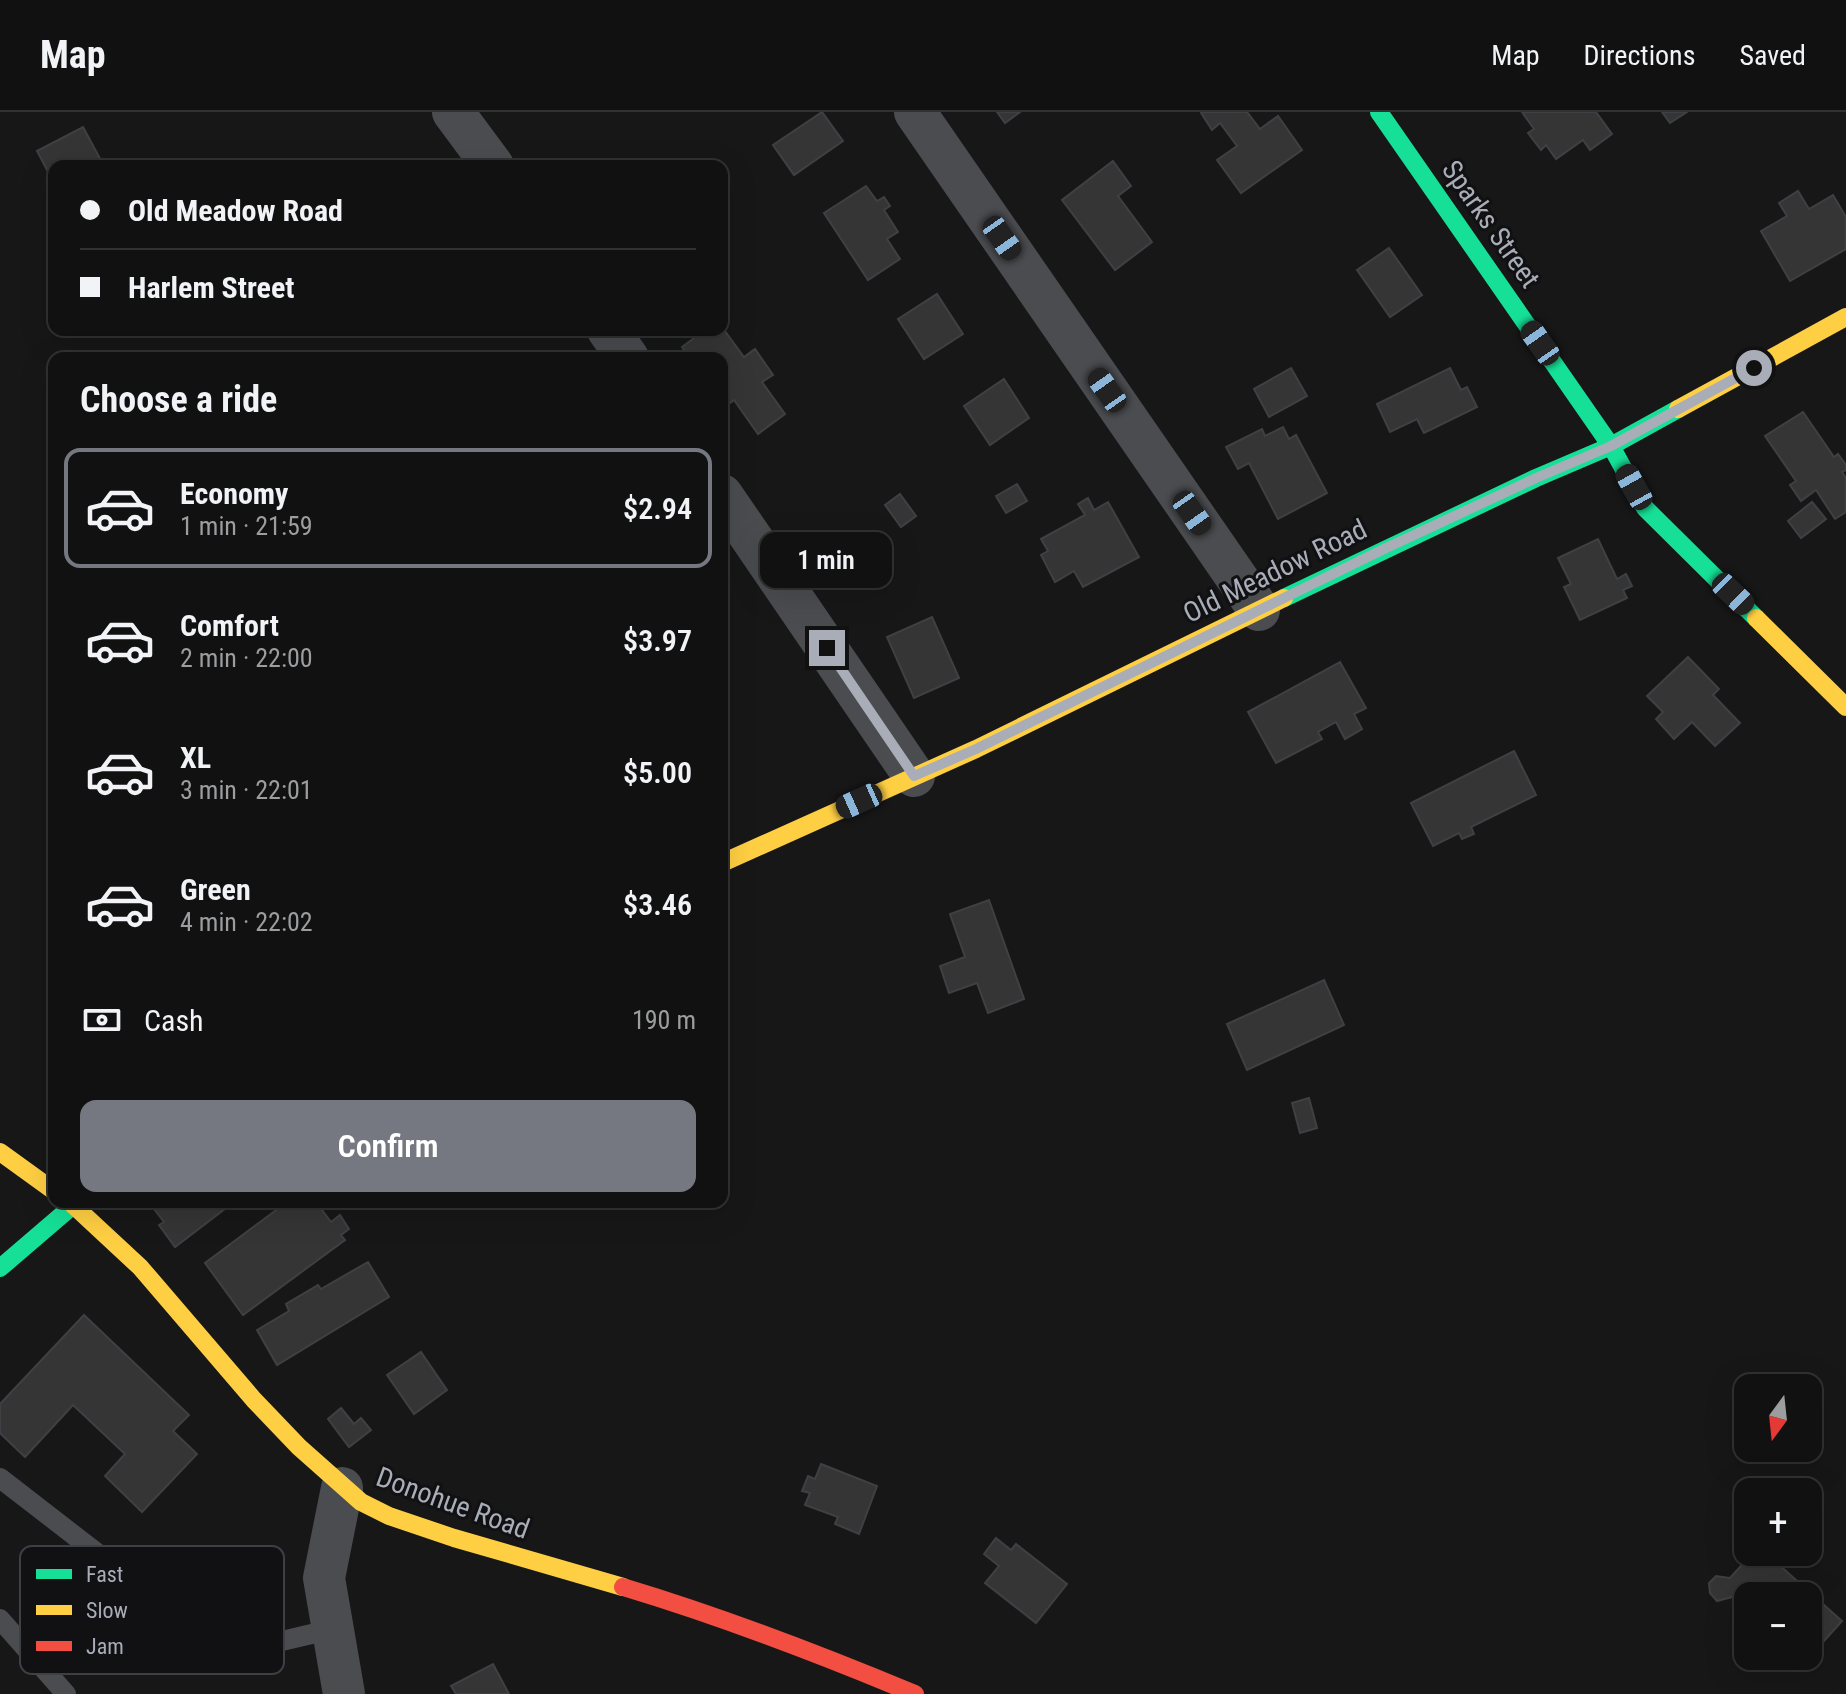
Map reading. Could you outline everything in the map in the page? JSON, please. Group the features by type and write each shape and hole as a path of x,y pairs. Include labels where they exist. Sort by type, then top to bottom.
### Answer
{"street":[{"path":"453,112 489,160"},
{"path":"915,112 1259,610"},
{"name":"Sparks Street","path":"1379,112 1611,446 1645,508 1846,707"},
{"name":"Old Meadow Road","path":"728,860 976,749 1259,610 1536,478 1611,446 1846,317"},
{"path":"728,504 914,776"},
{"path":"0,1152 48,1187"},
{"path":"0,1268 68,1208"},
{"name":"Donohue Road","path":"79,1208 140,1267 254,1400 342,1488 361,1502 389,1516 454,1538 686,1606 810,1651 915,1694"},
{"path":"342,1488 324,1578 344,1694"}],"lane":[{"path":"0,1478 88,1546"},
{"path":"0,1619 20,1642"},
{"path":"284,1640 333,1629"},
{"path":"48,1674 66,1694"}],"building":[{"path":"822,112 843,141 794,175 773,145"},
{"path":"997,112 1020,112 1005,123"},
{"path":"1203,112 1247,112 1260,129 1278,116 1302,150 1241,193 1217,160 1237,146 1220,123 1212,130"},
{"path":"1522,112 1596,112 1612,134 1590,150 1583,140 1556,159 1546,145 1541,150 1528,133 1534,129"},
{"path":"1662,112 1687,112 1670,123"},
{"path":"83,127 101,160 48,160 48,172 37,151"},
{"path":"1113,161 1131,186 1118,196 1152,242 1115,270 1062,200"},
{"path":"866,186 877,201 884,197 890,206 884,210 898,232 887,239 900,259 868,280 824,213"},
{"path":"1798,191 1809,209 1833,195 1846,217 1846,249 1790,281 1761,231 1787,216 1779,203"},
{"path":"1389,248 1422,295 1390,317 1357,270"},
{"path":"937,294 963,334 924,359 898,319"},
{"path":"728,335 744,357 755,349 773,375 762,382 785,414 758,434 734,400 728,405 728,352 685,352 682,347 697,336"},
{"path":"1291,368 1307,396 1269,417 1254,389"},
{"path":"1450,368 1461,390 1467,387 1477,407 1424,433 1417,419 1390,432 1377,404"},
{"path":"1004,379 1029,418 990,445 964,406"},
{"path":"1803,412 1834,457 1838,454 1846,465 1846,470 1842,472 1846,478 1846,512 1835,519 1816,490 1801,501 1790,485 1796,481 1765,436"},
{"path":"1283,427 1289,439 1296,435 1327,493 1278,519 1249,463 1238,469 1226,447 1262,429 1265,436"},
{"path":"1017,484 1027,501 1006,513 996,496"},
{"path":"900,494 916,516 901,527 885,505"},
{"path":"1088,498 1094,510 1108,502 1139,557 1083,587 1074,571 1055,582 1041,555 1048,551 1041,539 1085,515 1078,504"},
{"path":"1812,502 1826,519 1801,538 1788,521"},
{"path":"1598,539 1617,579 1626,574 1632,586 1623,590 1627,598 1580,620 1564,587 1571,584 1558,558"},
{"path":"932,617 959,678 914,698 887,637"},
{"path":"1688,657 1719,689 1713,695 1740,723 1715,746 1692,722 1674,739 1656,719 1663,712 1647,696"},
{"path":"1340,662 1366,708 1354,714 1362,729 1345,739 1336,722 1318,732 1322,739 1276,763 1248,712"},
{"path":"1514,751 1536,795 1471,827 1474,834 1462,839 1459,833 1433,846 1411,803"},
{"path":"989,900 1024,999 988,1013 977,983 949,993 940,966 965,957 950,914"},
{"path":"1324,980 1344,1025 1247,1070 1227,1024"},
{"path":"1309,1098 1317,1128 1300,1133 1292,1103"},
{"path":"226,1208 175,1247 159,1225 164,1222 154,1209"},
{"path":"279,1208 320,1208 331,1222 340,1215 349,1229 341,1235 345,1240 243,1315 205,1263"},
{"path":"368,1262 389,1297 277,1365 257,1330 289,1311 286,1304 318,1285 321,1289"},
{"path":"84,1315 189,1415 173,1431 197,1454 142,1512 105,1476 125,1454 73,1405 25,1457 0,1433 0,1404"},
{"path":"421,1352 447,1390 414,1414 387,1375"},
{"path":"341,1408 354,1424 361,1418 371,1430 349,1447 328,1419"},
{"path":"821,1464 877,1486 859,1534 835,1524 838,1517 805,1505 810,1493 802,1491 808,1476 815,1479"},
{"path":"996,1538 1011,1550 1016,1544 1067,1584 1036,1623 985,1583 999,1566 984,1554"},
{"path":"1741,1566 1780,1566 1798,1582 1734,1582 1734,1599 1717,1601 1710,1593 1709,1583 1716,1576 1730,1578"},
{"path":"1822,1603 1842,1621 1822,1643"},
{"path":"493,1664 509,1694 456,1694 451,1686"}],"traffic: fast":[{"path":"1379,112 1611,446 1645,508 1756,618"},
{"path":"1284,598 1536,478 1611,446 1678,409"},
{"path":"0,1268 70,1208"}],"traffic: slow":[{"path":"1678,409 1846,317"},
{"path":"728,860 976,749 1284,598"},
{"path":"1756,618 1846,707"},
{"path":"0,1152 48,1187"},
{"path":"76,1208 140,1267 254,1400 299,1447 361,1502 389,1516 454,1538 623,1587"}],"traffic: jam":[{"path":"623,1587 770,1637 915,1694"}],"route":[{"path":"827,648 914,776 976,749 1384,549 1611,446 1754,368"}]}
